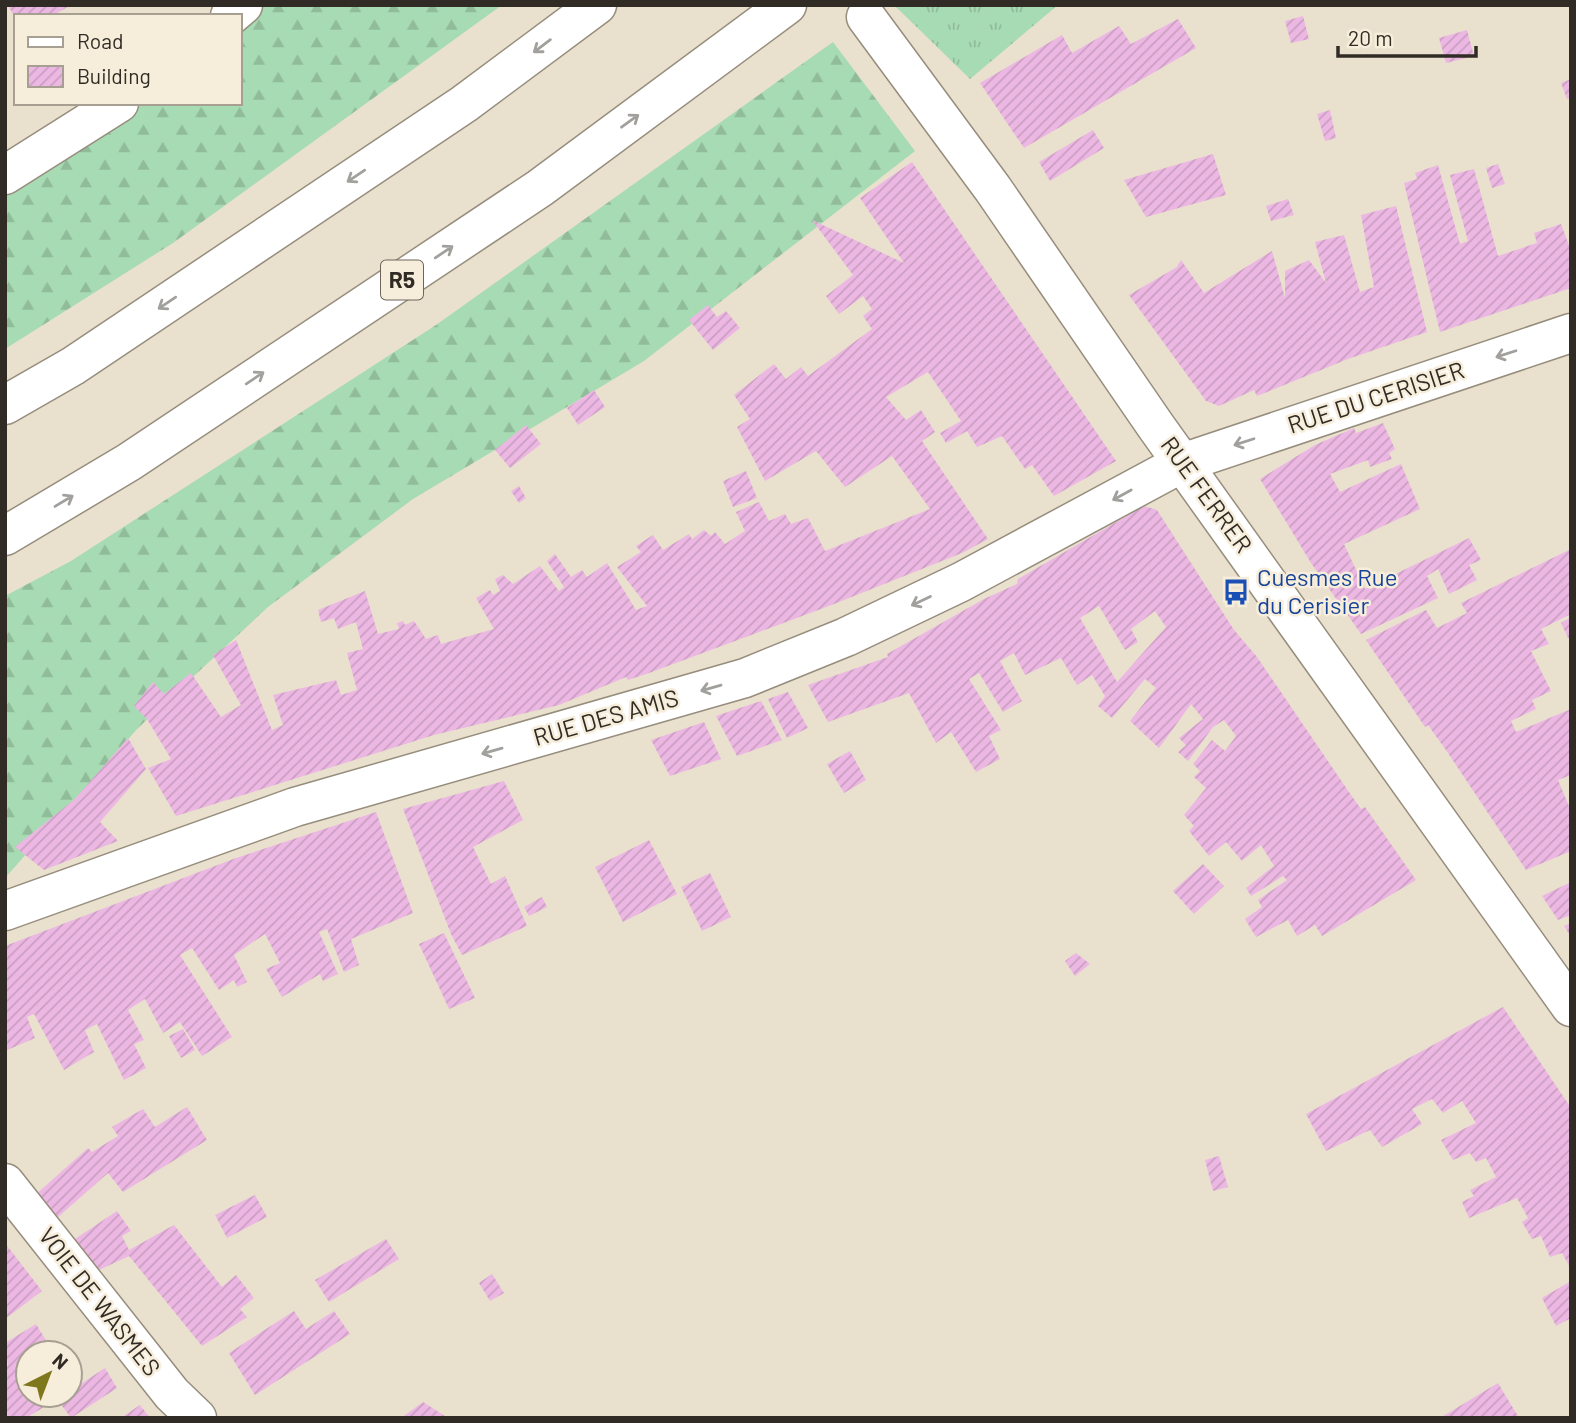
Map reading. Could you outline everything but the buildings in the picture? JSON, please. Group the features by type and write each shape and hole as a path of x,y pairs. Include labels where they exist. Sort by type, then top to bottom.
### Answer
{"main road":[{"path":"5,405 73,366 464,104 597,5"},
{"name":"R5","path":"5,536 129,462 540,188 787,5"},
{"name":"RUE FERRER","path":"866,17 993,189 1182,463 1571,1007"},
{"path":"5,175 116,105"},
{"name":"RUE DU CERISIER","path":"1182,463 1571,333"},
{"name":"RUE DES AMIS","path":"5,911 295,807 745,678 846,637 961,582 1182,463"},
{"name":"VOIE DE WASMES","path":"5,1183 172,1394 197,1418"}],"green space":[{"path":"243,5 502,5 173,243 5,349 5,175 116,105 242,105 241,14"},
{"path":"894,5 1058,5 970,79"},
{"path":"833,42 915,151 644,361 413,499 268,607 138,728 5,878 5,596 71,561 436,325"}],"place":[{"name":"Cuesmes Rue du Cerisier","path":"1236,592"}]}
